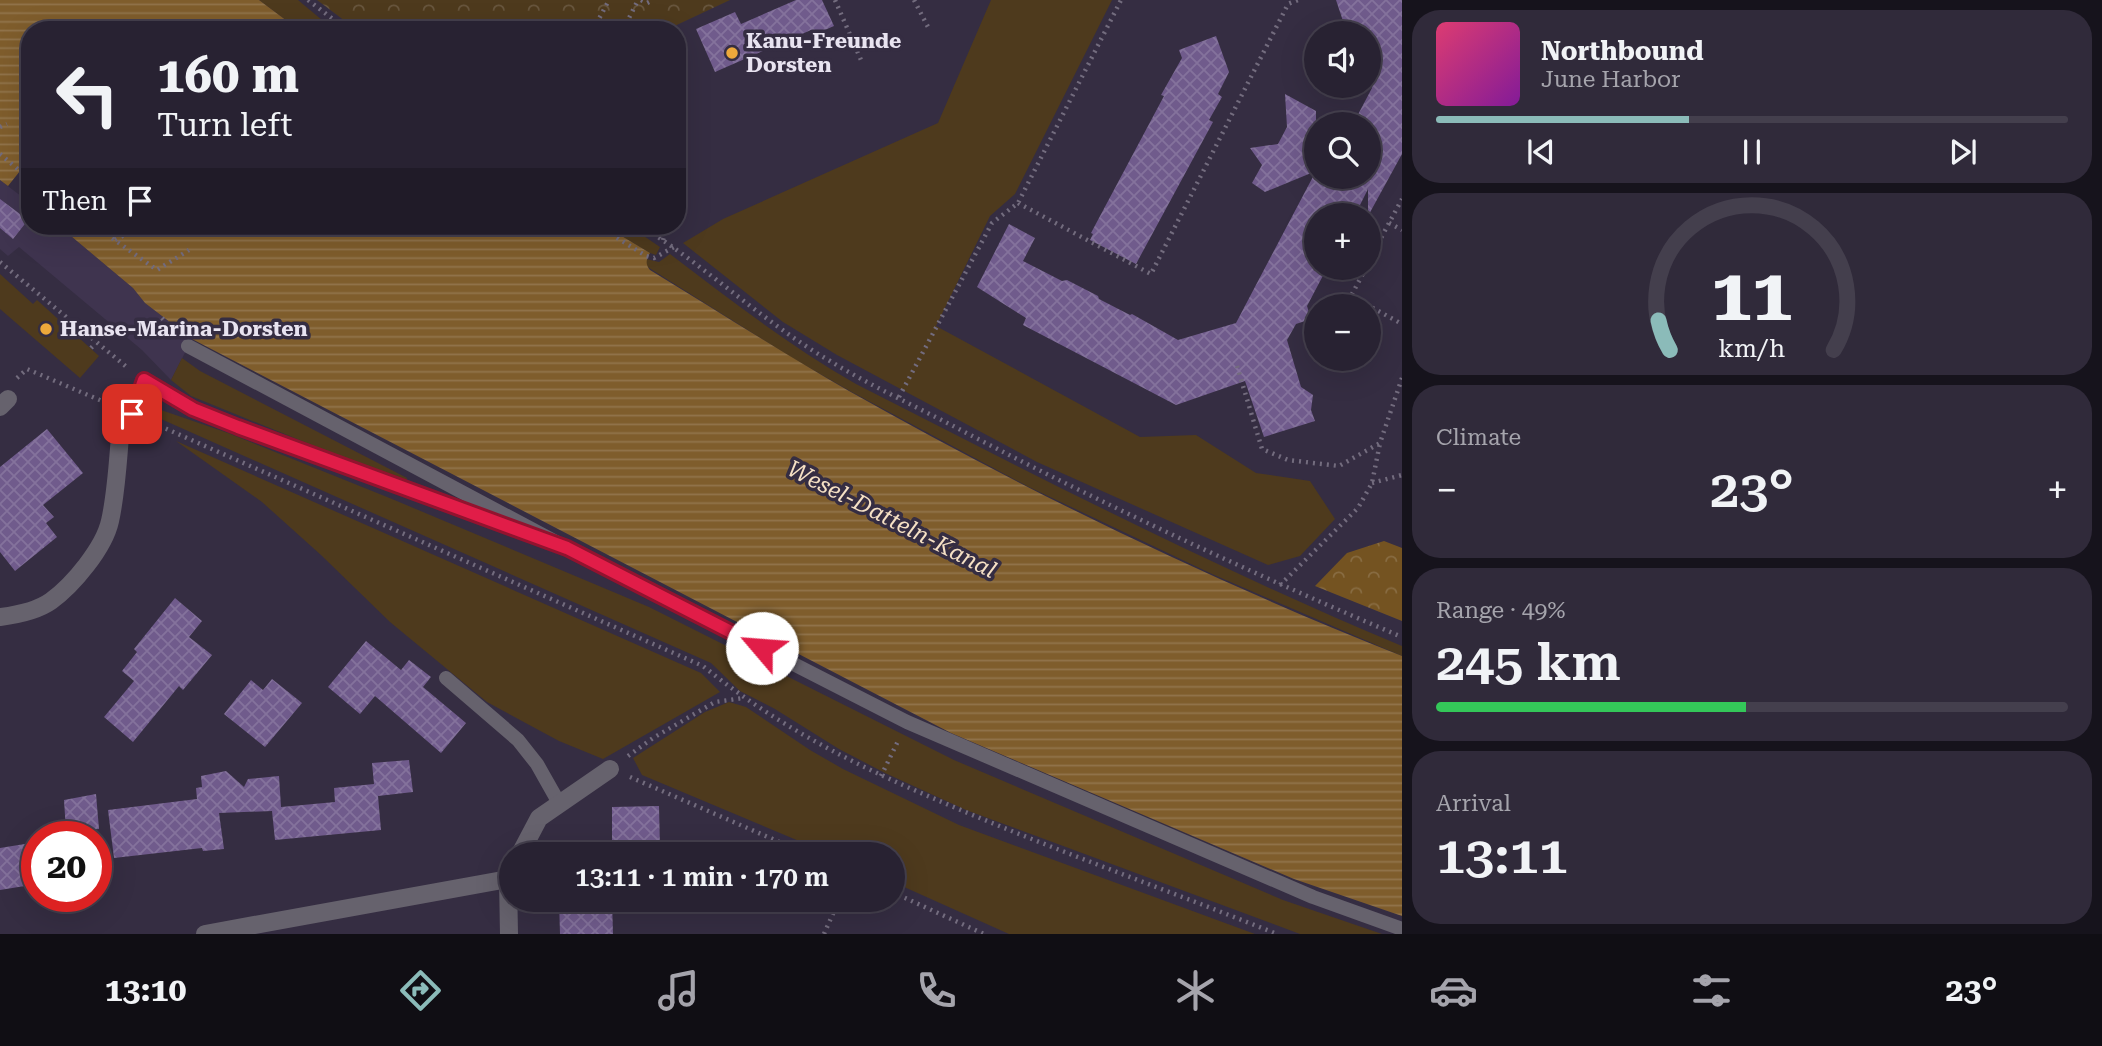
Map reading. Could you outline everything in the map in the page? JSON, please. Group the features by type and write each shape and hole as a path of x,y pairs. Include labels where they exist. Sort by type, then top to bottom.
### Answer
{"street":[{"path":"0,617 50,603 87,564 102,543 111,513 121,425 132,414"},
{"path":"526,842 539,817 610,769"},
{"path":"205,934 499,878"},
{"path":"509,912 509,934"}],"lane":[{"path":"188,346 567,548 907,723 1313,897 1402,929"},
{"path":"132,414 144,380 193,409 238,427 567,548"},
{"path":"446,678 518,740 537,764 559,803"}],"path":[{"path":"308,0 335,21"},
{"path":"598,21 609,0"},
{"path":"628,21 639,0 647,3 653,0"},
{"path":"835,0 861,60"},
{"path":"914,0 928,27"},
{"path":"898,397 992,223 1018,203 1121,0"},
{"path":"1018,203 1152,274 1288,4 1298,0"},
{"path":"0,127 7,124"},
{"path":"0,154 20,171"},
{"path":"1381,238 1402,199"},
{"path":"1389,223 1402,230"},
{"path":"108,235 157,270 189,250"},
{"path":"115,240 124,235"},
{"path":"613,235 646,256 654,258 674,247"},
{"path":"655,235 754,310 830,361 1054,479 1280,585 1402,637"},
{"path":"663,240 664,235"},
{"path":"0,262 144,380"},
{"path":"1360,280 1351,296 1402,324"},
{"path":"91,348 96,343"},
{"path":"1237,366 1262,449 1288,460 1339,466 1380,443"},
{"path":"4,403 7,387 27,369 703,666 743,698 811,741 881,776 1031,840 1277,934"},
{"path":"1280,585 1358,508 1372,483 1380,443 1402,378"},
{"path":"1372,483 1402,475"},
{"path":"610,769 653,738 715,702 743,698"},
{"path":"881,776 907,723"},
{"path":"610,769 779,842"},
{"path":"905,898 984,934"},
{"path":"824,934 834,912"}],"shaded area":[{"path":"0,180 21,196 21,235 70,235 133,288 145,303 192,339 171,380 142,350 19,247 8,256 0,249"}],"green space":[{"path":"259,0 298,0 323,21 287,21"},
{"path":"317,0 730,0 685,21 345,21"},
{"path":"991,0 1112,0 1015,194 990,216 936,326 1140,437 1196,435 1256,473 1310,481 1335,519 1300,556 1268,565 1037,462 837,355 783,322 683,243 723,219 938,123"},
{"path":"620,235 642,235 660,247 656,255"},
{"path":"670,254 784,338 856,384 1195,553 1402,646 1402,656 1212,574 1027,486 850,391 646,266 646,259 659,262"},
{"name":"Hanse-Marina-Dorsten","path":"0,274 33,304 37,300 99,356 80,378 0,309"},
{"path":"182,358 200,371 407,478 405,483 191,396 171,380"},
{"path":"161,410 228,433 392,499 649,607 954,760 1283,900 1382,934 1300,934 966,810 839,749 775,709 740,691 711,663 161,419"},
{"path":"176,441 701,673 720,692 603,759 559,741 487,702 390,622 262,502"},
{"path":"1384,541 1402,548 1402,621 1315,586 1347,553"},
{"path":"729,702 746,707 843,769 959,825 1255,934 1009,934 905,887 905,842 801,842 642,775 633,758 705,712"}],"water":[{"path":"0,0 259,0 287,21 21,21 21,171 8,186 0,180"},
{"name":"Wesel-Datteln-Kanal","path":"70,235 620,235 650,253 647,266 650,270 824,376 916,428 1052,499 1190,566 1402,656 1402,916 1294,879 951,733 192,339 145,303 133,288"}],"building":[{"name":"Kanu-Freunde Dorsten","path":"796,0 822,0 834,26 813,35 811,30 715,72 696,29 735,12 741,24"},
{"path":"1336,0 1402,0 1402,154 1375,203 1368,203 1368,189 1381,189 1381,112 1359,112 1367,98 1381,98 1381,21 1343,21"},
{"path":"1216,36 1229,72 1218,94 1222,97 1209,120 1213,122 1136,264 1090,240 1093,234 1091,233 1164,96 1161,95 1182,58 1179,50"},
{"path":"1285,94 1316,111 1304,112 1304,176 1265,192 1252,183 1262,165 1250,148 1278,144 1287,127"},
{"path":"1307,189 1368,189 1361,203 1304,203 1304,280 1321,280 1313,294 1304,294 1304,321 1296,324 1287,340 1301,387 1313,395 1311,410 1315,421 1264,437 1245,381 1176,405 1023,325 1026,318 977,287 1009,224 1035,238 1023,261 1062,281 1067,280 1178,340 1236,323"},
{"path":"0,199 21,215 21,229 13,239 0,228"},
{"path":"47,429 83,473 43,505 54,517 46,523 57,537 15,571 0,552 0,467"},
{"path":"175,598 202,621 189,637 212,655 183,690 179,686 133,742 104,717 134,681 122,671 137,652 134,649"},
{"path":"366,641 401,670 409,660 431,677 423,687 466,723 441,753 375,696 360,714 328,687"},
{"path":"272,679 302,703 265,747 224,714 251,680 263,690"},
{"path":"409,760 413,792 378,796 381,830 275,840 272,811 219,813 224,849 203,851 202,848 114,858 112,821 109,821 108,810 197,799 196,788 202,787 201,776 226,771 244,787 248,779 279,776 281,807 335,802 334,788 374,784 372,763"},
{"path":"96,794 98,821 65,821 64,800"},
{"path":"659,806 660,842 612,842 612,807"},
{"path":"21,845 21,887 0,890 0,848"},
{"path":"559,912 612,912 613,934 560,934"}],"place":[{"name":"Kanu-Freunde Dorsten","path":"732,53"},
{"name":"Hanse-Marina-Dorsten","path":"46,329"}],"route":[{"path":"132,414 144,380 193,409 238,427 567,548 762,648"}]}
